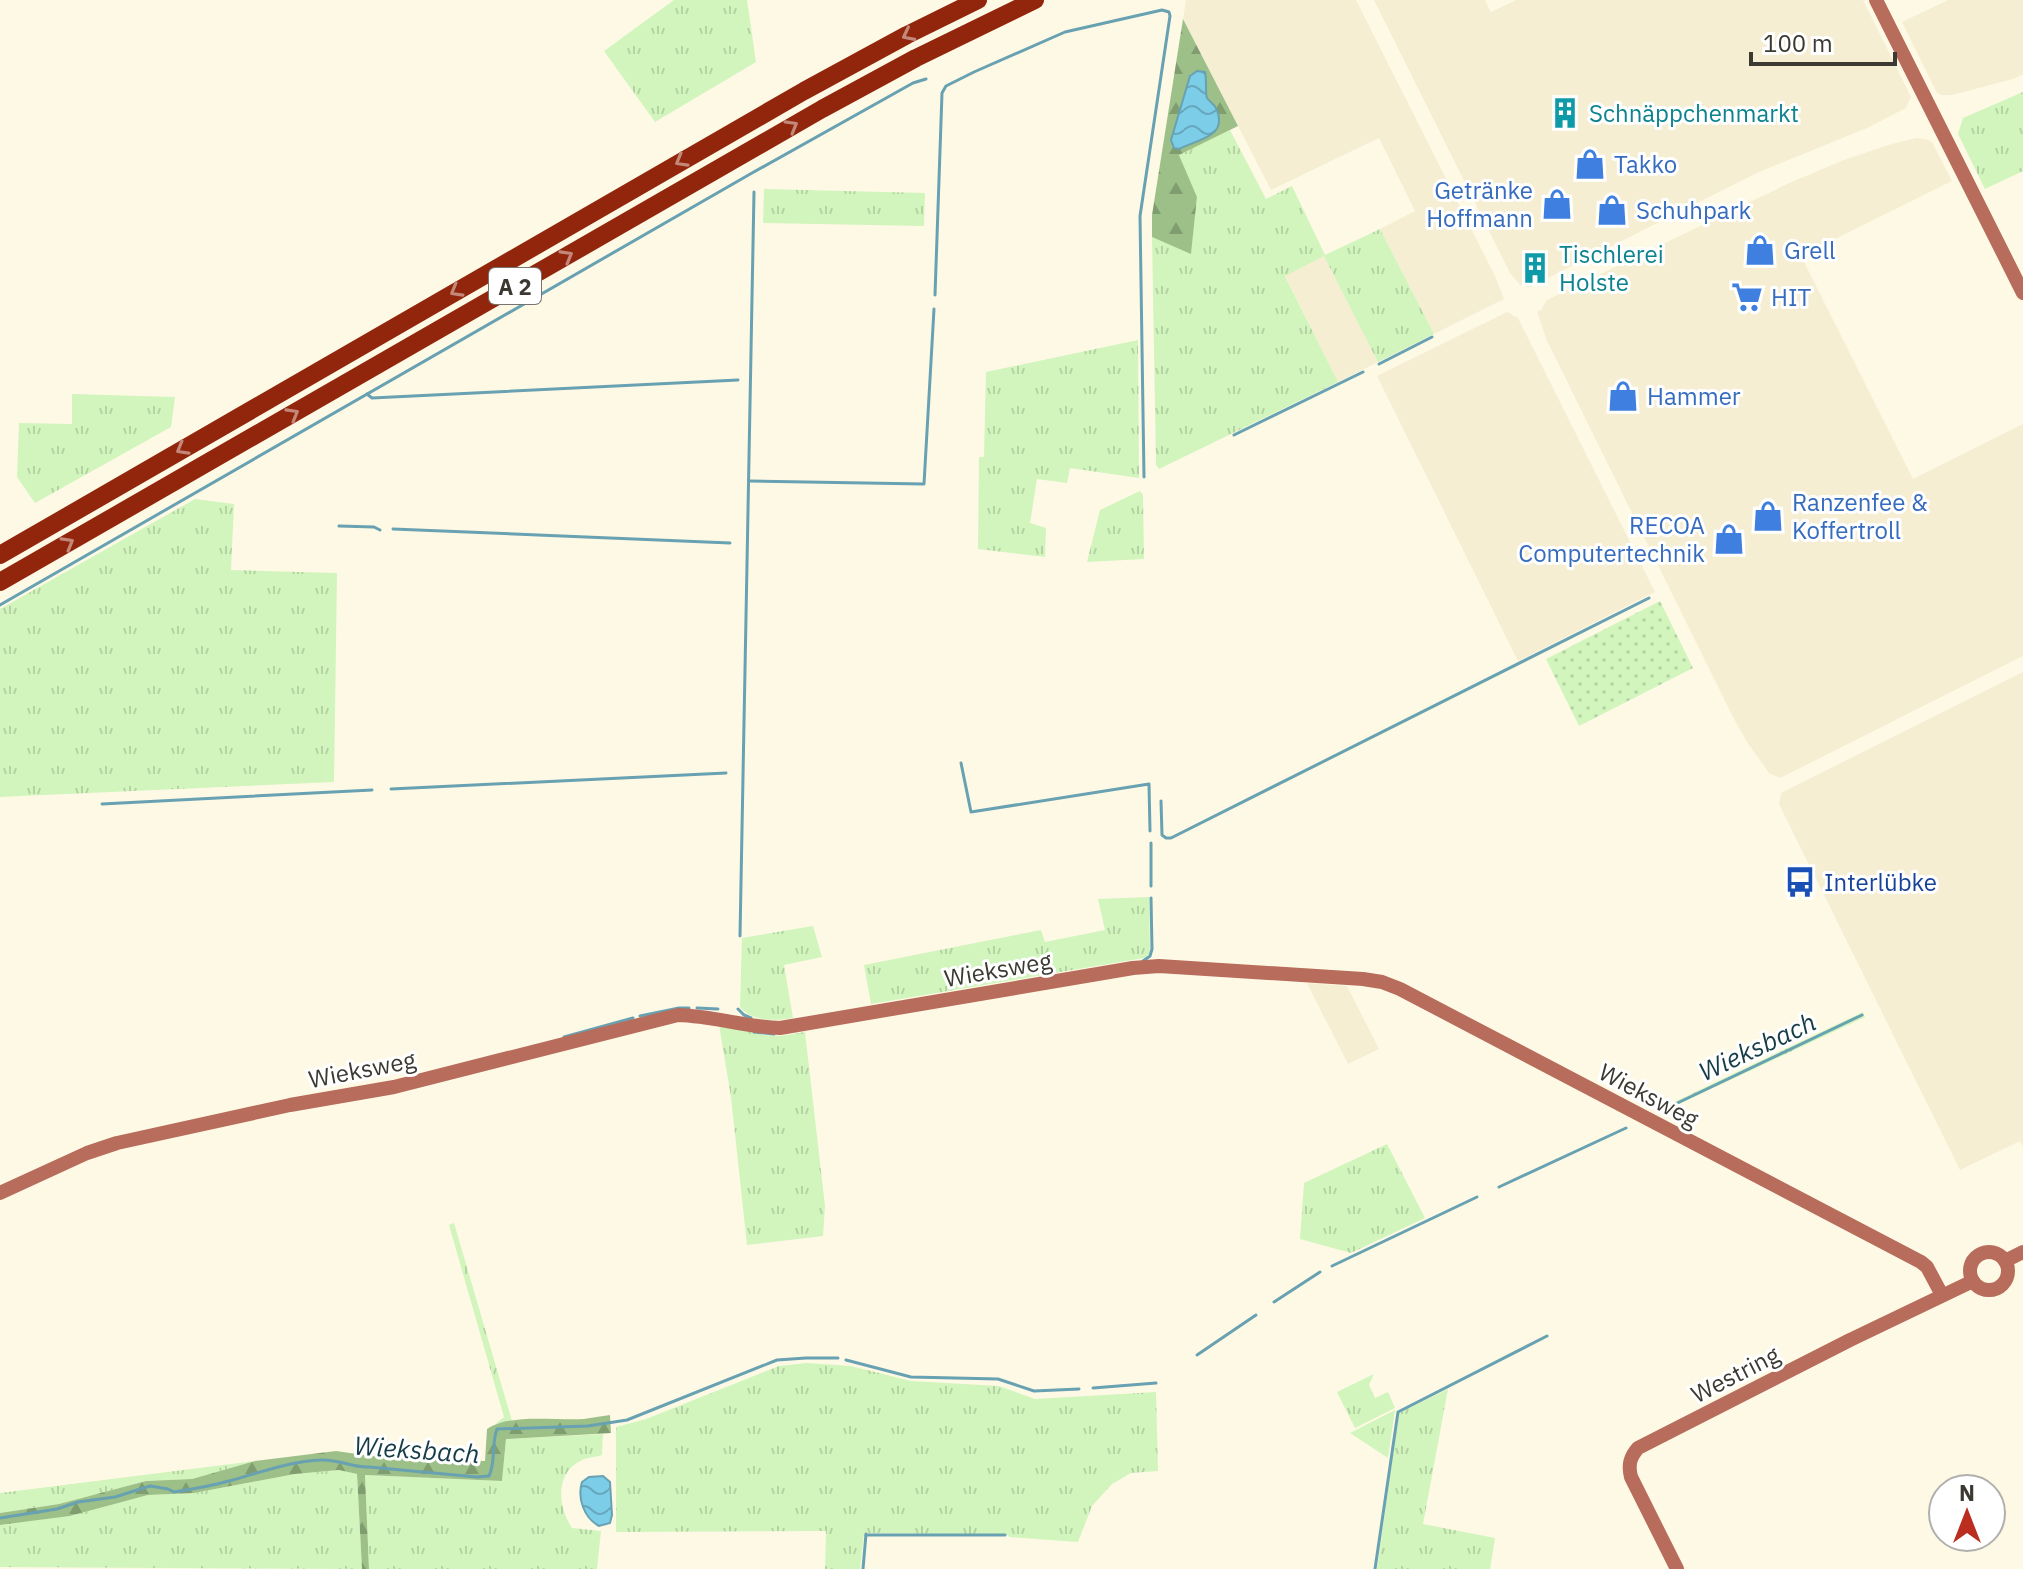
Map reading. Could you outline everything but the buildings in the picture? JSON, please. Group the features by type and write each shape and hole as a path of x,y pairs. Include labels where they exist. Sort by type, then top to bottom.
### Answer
{"highway":[{"name":"A 2","path":"0,555 804,91 978,0"},
{"name":"A 2","path":"0,582 822,109 916,58 1035,0"}],"street":[{"path":"1876,0 2023,293"},
{"name":"Wieksweg","path":"0,1193 87,1153 117,1143 290,1105 394,1087 678,1015 698,1015 780,1028 1133,968 1175,967 1363,979 1400,989 1921,1262 1942,1295"},
{"path":"1994,1252 2005,1261 2007,1276 1998,1287 1984,1289 1973,1281 1971,1266 1979,1255 1994,1252"},
{"path":"2005,1261 2023,1252"},
{"name":"Westring","path":"1677,1569 1631,1477 1630,1461 1638,1448 1973,1281"}],"shaded area":[{"path":"1186,0 1356,0 1504,299 1434,334 1380,229 1415,211 1379,138 1271,190 1183,19"},
{"path":"1374,0 1485,0 1491,12 1516,0 1863,0 1911,97 1906,108 1867,128 1759,172 1530,287 1520,285 1510,273"},
{"path":"1948,0 2023,0 2023,74 1952,95 1937,93 1902,22"},
{"path":"1916,138 1932,142 1952,181 1801,256 1913,479 2023,424 2023,656 1780,778 1769,773 1733,717 1547,341 1537,312 1547,300 1787,184 1844,160"},
{"path":"1325,255 1378,362 1338,382 1285,275"},
{"path":"1507,312 1518,318 1655,592 1518,661 1377,376"},
{"path":"2023,672 2023,1147 2020,1141 1960,1170 1779,804 1781,793"},
{"path":"1307,983 1347,986 1379,1049 1348,1064"}],"green space":[{"path":"674,0 747,0 756,62 655,122 604,51"},
{"path":"1183,19 1238,126 1179,155 1197,197 1191,254 1152,237 1152,215"},
{"path":"2023,92 2023,171 1985,189 1958,134 1963,118"},
{"path":"1230,130 1266,199 1292,186 1325,255 1380,229 1434,334 1378,362 1324,256 1285,276 1338,382 1159,469 1156,465 1152,237 1191,253 1197,197 1179,155"},
{"path":"764,189 925,193 924,226 763,223"},
{"path":"1138,340 1139,478 1070,468 1067,483 1037,479 1030,523 1046,528 1045,557 978,549 979,457 984,457 986,372"},
{"path":"72,394 175,397 171,427 35,503 17,477 19,423 72,424"},
{"path":"1140,491 1143,495 1144,559 1087,562 1100,510"},
{"path":"195,499 234,504 231,570 337,573 334,782 0,797 0,609"},
{"path":"1660,601 1693,668 1579,726 1546,659"},
{"path":"1149,897 1150,949 1144,958 871,1004 864,965 1041,930 1045,942 1105,930 1098,899"},
{"path":"813,926 822,957 784,965 793,1018 764,1019 745,1012 740,1007 742,938"},
{"path":"1863,1012 1865,1017 1664,1111 1666,1106"},
{"path":"719,1025 764,1035 805,1032 825,1206 823,1236 747,1245 731,1097"},
{"path":"1387,1144 1425,1218 1351,1253 1300,1239 1304,1183"},
{"path":"454,1223 512,1421 495,1424 504,1417 449,1225"},
{"path":"807,1363 851,1366 911,1381 999,1386 1035,1399 1156,1392 1158,1471 1131,1473 1112,1484 1092,1506 1078,1542 1008,1535 864,1533 860,1569 825,1569 826,1531 616,1532 616,1427 646,1419 779,1366"},
{"path":"1374,1374 1369,1385 1375,1398 1388,1392 1395,1408 1355,1428 1337,1392"},
{"path":"1448,1389 1423,1524 1495,1538 1490,1569 1377,1569 1399,1413"},
{"path":"1395,1410 1388,1458 1350,1433"},
{"path":"610,1415 611,1433 506,1439 502,1481 365,1475 369,1569 362,1569 357,1474 339,1470 295,1474 194,1493 148,1495 70,1516 0,1525 0,1513 59,1504 146,1481 192,1479 255,1461 336,1451 371,1456 485,1461 487,1429 497,1424 520,1419 584,1419"},
{"path":"603,1434 602,1455 584,1459 573,1466 561,1491 564,1510 572,1528 601,1531 597,1569 369,1569 365,1475 502,1481 506,1439"},
{"path":"255,1461 192,1479 146,1481 59,1504 0,1513 0,1493"},
{"path":"340,1470 357,1474 362,1569 0,1567 0,1525 70,1516 148,1495 194,1493 295,1474"}],"water":[{"path":"1197,71 1205,72 1206,96 1216,108 1218,125 1210,136 1179,149 1174,148 1171,140 1190,76"},
{"path":"603,1476 610,1482 612,1515 610,1523 599,1526 586,1513 581,1501 581,1488 582,1482 589,1477"}],"waterway":[{"path":"935,295 942,93 946,86 1065,32 1162,10 1169,12 1140,216 1144,477"},
{"path":"0,605 752,173 913,83 926,79"},
{"path":"740,936 754,192"},
{"path":"749,481 924,484 934,309"},
{"path":"1379,364 1432,337"},
{"path":"1234,435 1363,372"},
{"path":"367,394 372,398 738,380"},
{"path":"339,526 374,527 380,530"},
{"path":"393,529 730,543"},
{"path":"1161,801 1162,835 1171,838 1649,598"},
{"path":"961,763 971,812 1149,784 1150,831"},
{"path":"391,789 726,773"},
{"path":"102,804 372,790"},
{"path":"1151,843 1151,886"},
{"path":"1143,961 1150,956 1152,949 1151,898"},
{"path":"640,1016 689,1008"},
{"path":"697,1008 718,1009"},
{"path":"738,1009 751,1018"},
{"name":"Wieksbach","path":"1667,1108 1862,1015"},
{"path":"564,1037 633,1018"},
{"path":"754,1032 774,1034"},
{"name":"Wieksbach","path":"1499,1187 1626,1128"},
{"name":"Wieksbach","path":"1332,1266 1477,1197"},
{"name":"Wieksbach","path":"1274,1302 1320,1272"},
{"name":"Wieksbach","path":"1197,1355 1256,1315"},
{"path":"1375,1569 1398,1412 1547,1336"},
{"name":"Wieksbach","path":"0,1518 115,1497 150,1486 174,1492 195,1489 309,1461 328,1460 363,1467 489,1476 497,1429 588,1426 627,1420 777,1360 838,1358"},
{"name":"Wieksbach","path":"846,1360 911,1377 998,1379 1034,1391 1079,1389"},
{"name":"Wieksbach","path":"1093,1388 1156,1383"},
{"path":"863,1569 866,1534"},
{"path":"866,1535 1005,1535"}],"place":[{"name":"Schnäppchenmarkt","path":"1565,113"},
{"name":"Takko","path":"1590,164"},
{"name":"Getränke Hoffmann","path":"1557,204"},
{"name":"Schuhpark","path":"1612,210"},
{"name":"Grell","path":"1760,250"},
{"name":"Tischlerei Holste","path":"1535,268"},
{"name":"HIT","path":"1747,297"},
{"name":"Hammer","path":"1623,396"},
{"name":"Ranzenfee & Koffertroll","path":"1768,516"},
{"name":"RECOA Computertechnik","path":"1729,539"},
{"name":"Interlübke","path":"1800,882"}]}
